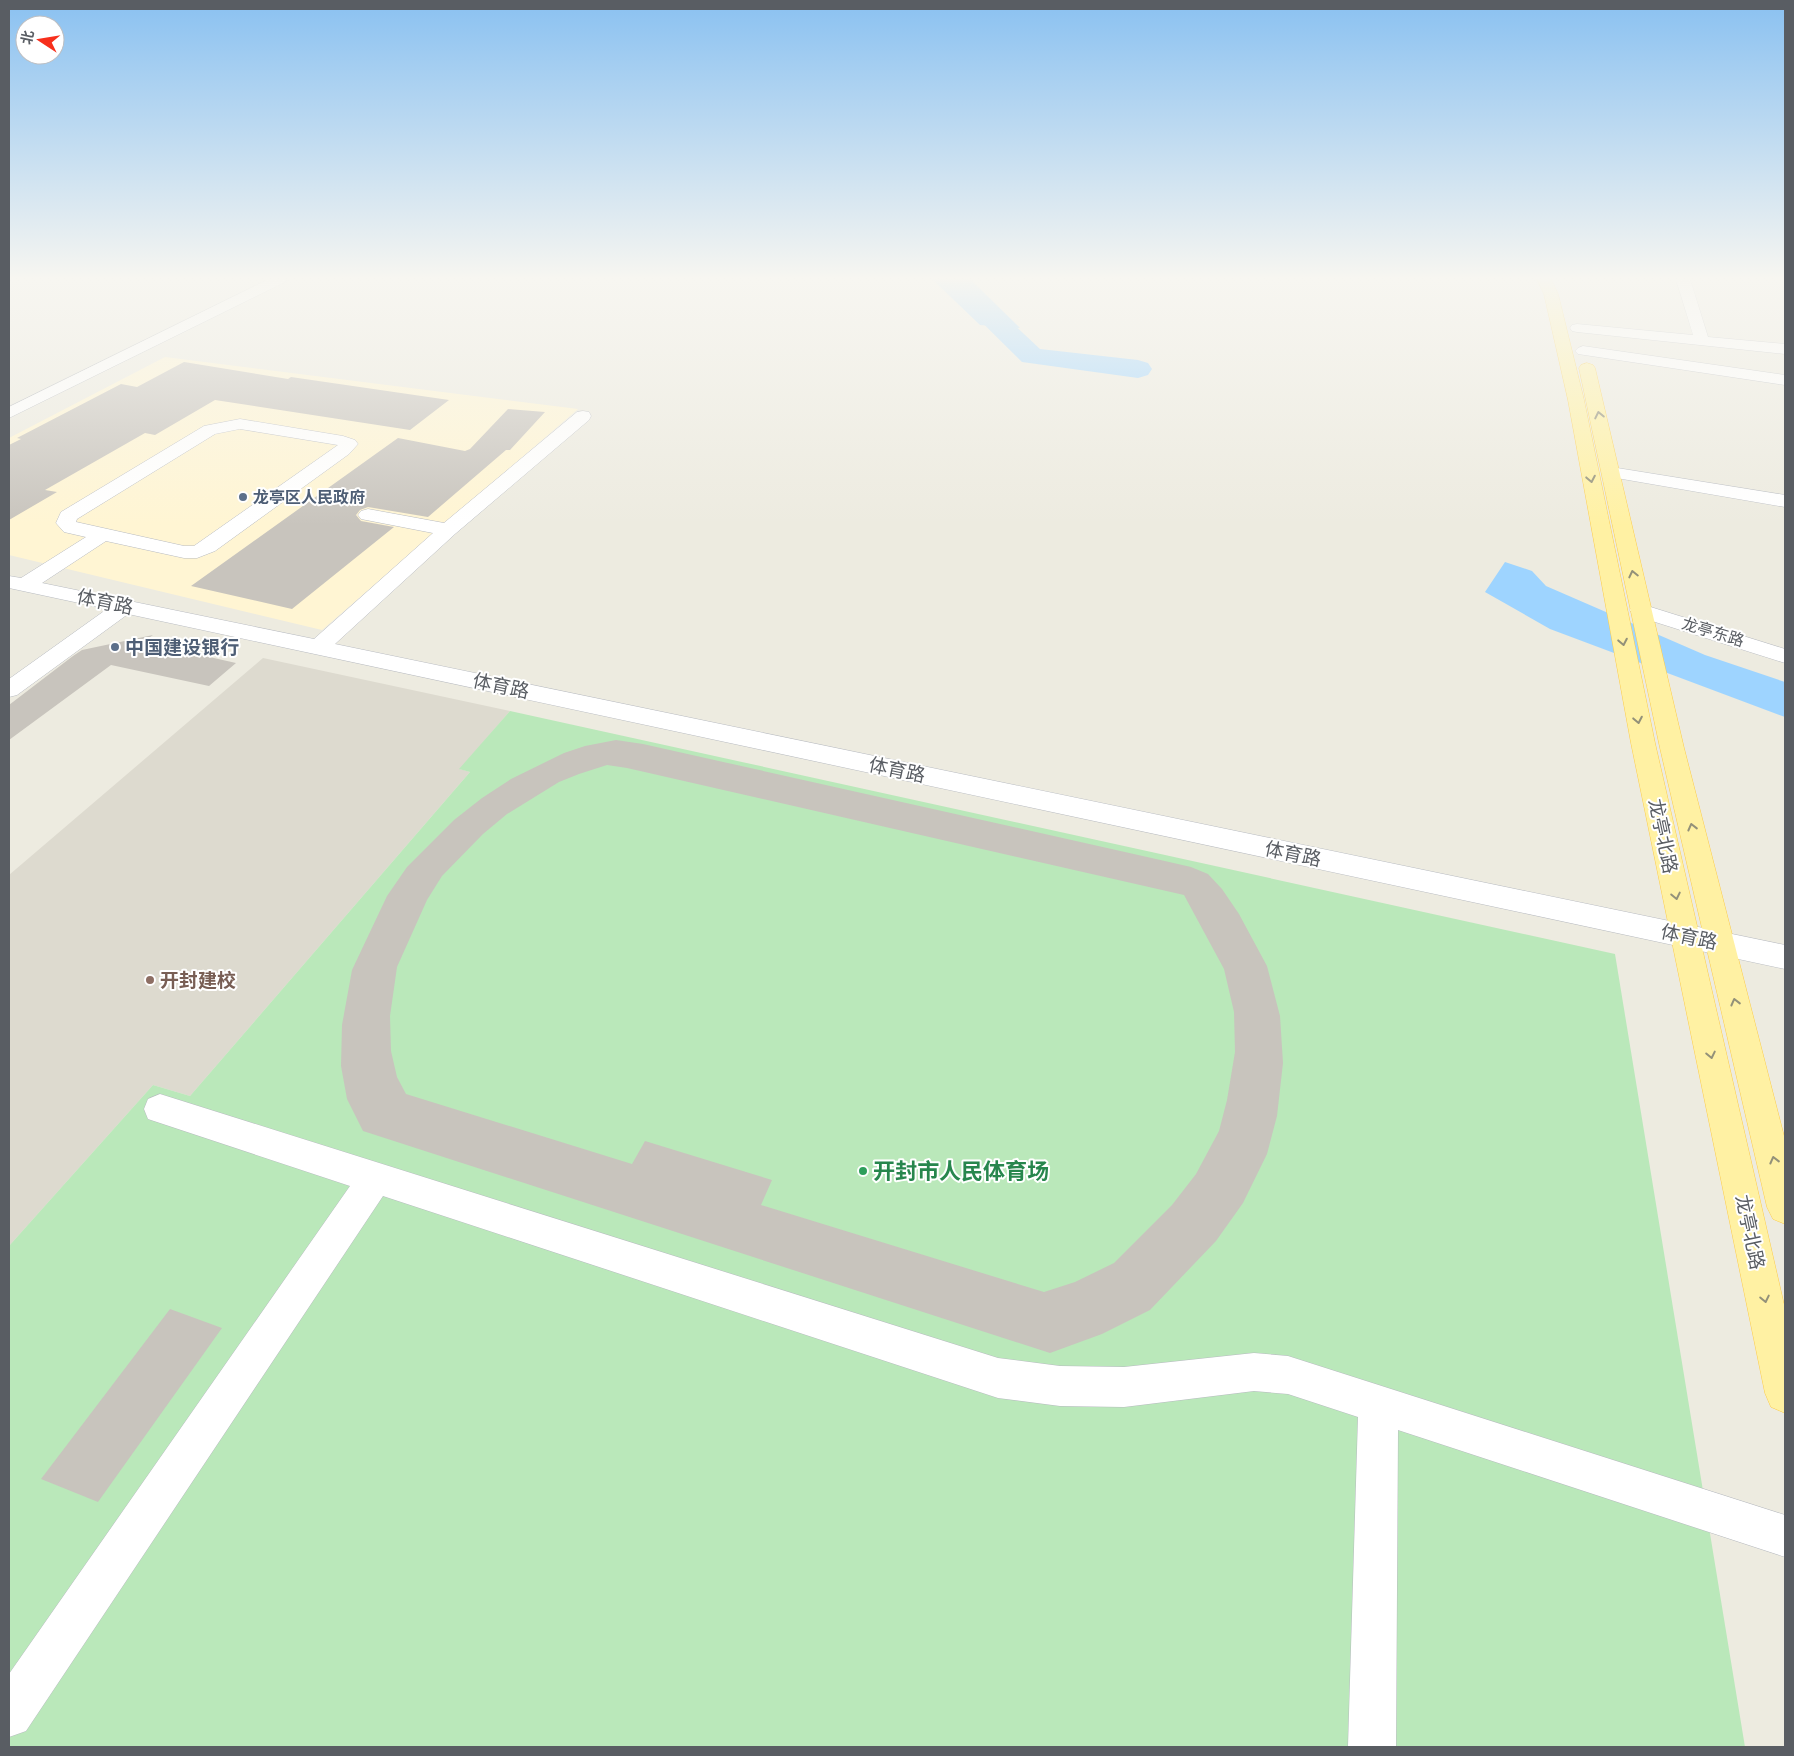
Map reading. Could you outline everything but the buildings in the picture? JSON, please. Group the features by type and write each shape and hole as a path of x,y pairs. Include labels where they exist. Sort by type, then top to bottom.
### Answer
{"main road":[{"name":"龙亭北路","path":"1567,361 1617,612 1643,676 1720,944 1785,1208"},
{"name":"龙亭北路","path":"1585,361 1643,616 1643,676 1685,936 1785,1393"}],"street":[{"path":"9,413 114,361"},
{"path":"1652,361 1785,380"},
{"path":"317,648 448,530 583,416"},
{"path":"16,584 103,535 184,552 197,552 208,547 343,450 348,444 343,441 240,424 225,425 210,430 68,516 66,523 71,528 103,535"},
{"path":"1611,472 1785,501"},
{"path":"368,514 448,530"},
{"name":"体育路","path":"16,584 1785,957"},
{"path":"9,690 125,606"},
{"name":"龙亭东路","path":"1643,616 1700,628 1785,656"},
{"path":"1700,628 1745,630 1785,635"},
{"path":"160,1109 998,1378 1060,1386 1124,1387 1254,1372 1288,1375 1785,1536"},
{"path":"9,1714 375,1178"},
{"path":"1372,1747 1378,1404"}],"shaded area":[{"name":"龙亭区人民政府","path":"157,361 196,361 578,409 322,630 9,555 9,438"},
{"name":"开封建校","path":"263,658 510,711 460,769 470,772 190,1096 153,1085 9,1246 9,875"}],"green space":[{"name":"开封市人民体育场","path":"510,711 1615,954 1745,1747 9,1747 9,1246 153,1085 190,1096 470,772 459,769"}],"water":[{"path":"1505,562 1532,571 1546,586 1705,655 1785,682 1785,717 1550,629 1485,592"}],"waterway":[{"path":"1072,361 1138,369"}],"place":[{"name":"龙亭区人民政府","path":"243,497"},
{"name":"中国建设银行","path":"115,647"},
{"name":"开封建校","path":"150,980"},
{"name":"开封市人民体育场","path":"863,1171"}]}
